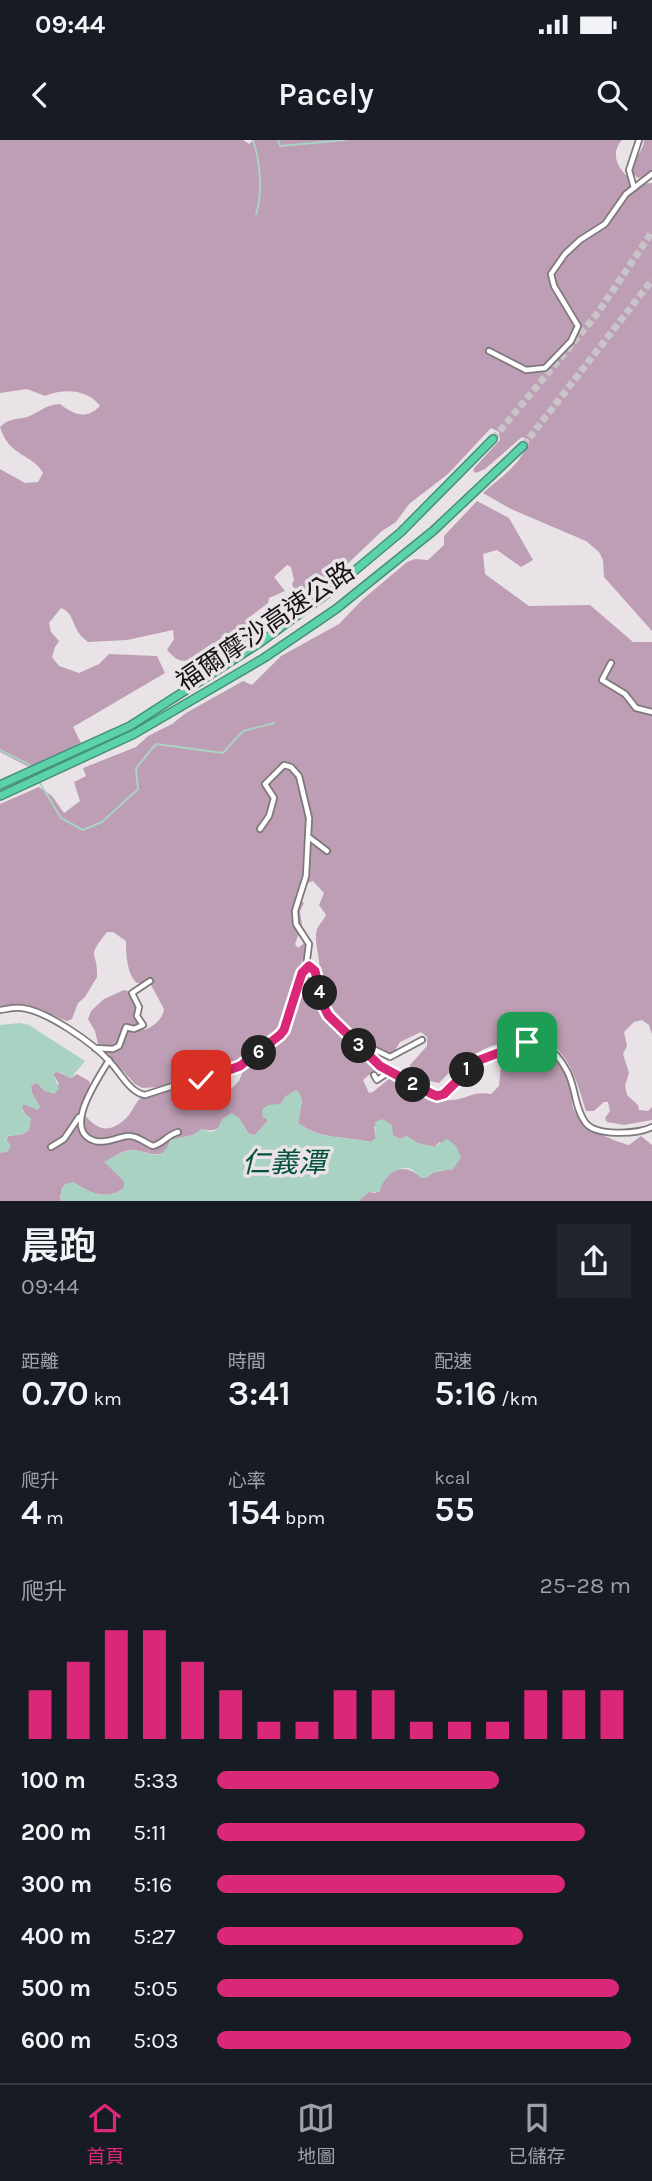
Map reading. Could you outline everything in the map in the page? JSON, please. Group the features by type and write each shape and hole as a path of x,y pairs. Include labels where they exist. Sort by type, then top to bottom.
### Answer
{"highway":[{"name":"福爾摩沙高速公路","path":"1,785 130,726 261,642 328,593 401,532 493,439"},
{"name":"福爾摩沙高速公路","path":"2,795 134,734 264,658 336,609 433,531 523,446"}],"street":[{"path":"634,188 629,170 639,140"},
{"path":"489,351 526,370 545,368 561,353 578,326 554,286 551,274 572,247 605,223 634,188 652,174"},
{"path":"611,663 602,680 625,694 636,708 652,712"},
{"path":"0,1010 32,1010 60,1025 109,1060 141,1095 201,1080 240,1066 268,1046 284,1030 306,967 309,944 296,924 295,911 306,876 309,818 299,776 287,765 276,771 265,784 274,798 269,816 260,828"},
{"path":"309,837 327,851"},
{"path":"306,967 309,966 315,971 328,1015 389,1072 432,1094 440,1096 477,1061 527,1042 550,1049 570,1075 586,1124 603,1131 631,1133 652,1127"},
{"path":"94,1048 113,1049 119,1046 126,1027 134,1029 143,1025 137,1016 139,1007 132,993 150,981"},
{"path":"361,1047 367,1046 390,1057 422,1040"},
{"path":"51,1147 64,1139 80,1116 109,1060"},
{"path":"374,1076 377,1080 389,1072"},
{"path":"80,1116 83,1129 97,1142 129,1136 153,1146 160,1144 169,1134 178,1132"}],"shaded area":[{"path":"0,140 243,140 249,144 254,140 622,140 616,152 618,165 626,176 637,184 652,183 652,631 604,577 603,560 599,552 586,541 511,509 483,493 516,463 529,440 522,437 485,469 476,473 473,471 475,467 500,440 499,432 491,428 448,474 409,504 396,522 382,531 341,570 269,623 265,622 296,593 292,584 294,580 291,567 287,565 274,577 285,591 269,598 268,603 247,619 244,646 198,675 191,672 199,657 196,654 181,661 167,650 174,639 173,630 127,640 88,642 68,613 61,608 49,623 51,632 59,641 52,657 59,666 79,673 99,664 109,654 157,656 165,673 73,727 81,743 29,767 0,752 0,469 25,483 38,482 43,473 9,444 0,427 55,404 80,414 90,413 100,406 89,396 75,392 45,396 27,389 0,393"},
{"path":"644,140 652,140 652,176 638,178 632,173 632,168"},
{"path":"477,501 509,518 533,560 521,567 497,550 483,554 485,574 529,606 590,605 633,642 652,642 652,1034 649,1025 642,1020 634,1022 624,1032 627,1046 623,1054 629,1073 625,1086 627,1095 638,1105 639,1110 648,1111 652,1107 652,1120 624,1125 607,1122 605,1118 610,1111 608,1102 604,1102 594,1111 586,1111 571,1068 559,1050 541,1036 512,1040 482,1050 458,1065 439,1083 421,1079 410,1070 410,1065 427,1046 427,1037 421,1032 400,1042 391,1057 363,1039 341,1019 325,994 316,937 317,929 326,915 319,905 324,893 313,881 305,884 296,894 304,903 300,911 302,925 295,944 298,948 308,940 309,944 290,991 282,1027 252,1054 208,1074 190,1076 160,1087 142,1088 135,1084 98,1044 88,1019 91,1011 104,999 124,990 128,991 144,1030 157,1022 164,1009 150,983 137,983 131,975 126,941 113,932 107,932 94,951 97,977 85,997 78,1003 72,1019 67,1021 28,1005 0,1006 0,804 39,787 52,796 64,813 80,801 74,782 86,776 83,768 136,747 148,736 243,681 252,685 281,656 339,624 362,600 407,562 415,559 428,560 444,545 444,536"},
{"path":"309,972 312,973 322,1002 336,1027 349,1043 375,1065 376,1069 363,1080 369,1093 390,1078 437,1099 453,1100 475,1094 491,1094 499,1086 502,1056 521,1046 547,1049 560,1061 569,1076 573,1109 579,1118 599,1133 622,1143 629,1145 641,1136 652,1145 652,1201 358,1201 369,1192 376,1193 385,1179 396,1170 408,1170 422,1178 452,1169 440,1142 434,1147 417,1143 407,1136 400,1139 374,1126 376,1138 371,1142 315,1132 298,1123 302,1100 286,1096 280,1105 268,1105 268,1121 255,1135 249,1134 238,1117 216,1129 202,1129 193,1135 171,1140 167,1148 159,1154 132,1150 118,1154 105,1162 124,1181 124,1188 117,1192 98,1194 73,1182 60,1196 61,1201 0,1201 0,1152 3,1153 8,1136 23,1134 29,1130 30,1122 21,1107 23,1104 40,1107 32,1093 31,1085 37,1083 45,1091 59,1084 53,1074 56,1071 71,1078 77,1074 89,1081 91,1087 84,1114 95,1124 105,1128 111,1128 123,1121 142,1097 159,1091 196,1086 200,1096 210,1103 216,1096 229,1091 239,1081 243,1071 283,1038 294,1017 301,983"}],"water":[{"path":"0,1025 29,1025 85,1061 71,1078 60,1072 53,1073 59,1089 54,1094 45,1091 37,1083 31,1085 32,1093 40,1107 38,1110 23,1104 22,1111 31,1118 29,1130 23,1134 8,1136 6,1139 11,1146 7,1152 2,1153"},
{"name":"仁義潭","path":"296,1090 302,1100 298,1123 315,1132 371,1142 376,1138 375,1122 382,1119 392,1125 393,1135 400,1139 407,1136 417,1143 434,1147 447,1139 456,1146 461,1158 452,1170 437,1171 426,1178 410,1168 402,1168 386,1179 380,1192 369,1192 358,1201 61,1201 61,1189 65,1184 73,1182 98,1194 117,1192 124,1188 124,1181 104,1162 131,1150 158,1155 167,1148 170,1140 193,1135 202,1129 210,1132 217,1130 222,1119 231,1113 238,1117 249,1134 255,1135 268,1121 263,1118 262,1110 268,1105 280,1104"}],"waterway":[{"path":"253,140 260,177 256,214"},
{"path":"278,140 280,146 346,140"},
{"path":"38,780 61,818 83,830 102,822 138,789 136,768 156,744 223,753 243,731 274,723"},
{"path":"0,750 30,765 32,769"}],"tunnel":[{"path":"493,439 597,314 652,232"},
{"path":"523,446 652,280"}],"route":[{"path":"201,1080 240,1066 280,1035 302,973 309,966 315,971 328,1015 380,1066 437,1096 444,1094 477,1061 527,1042"}]}
